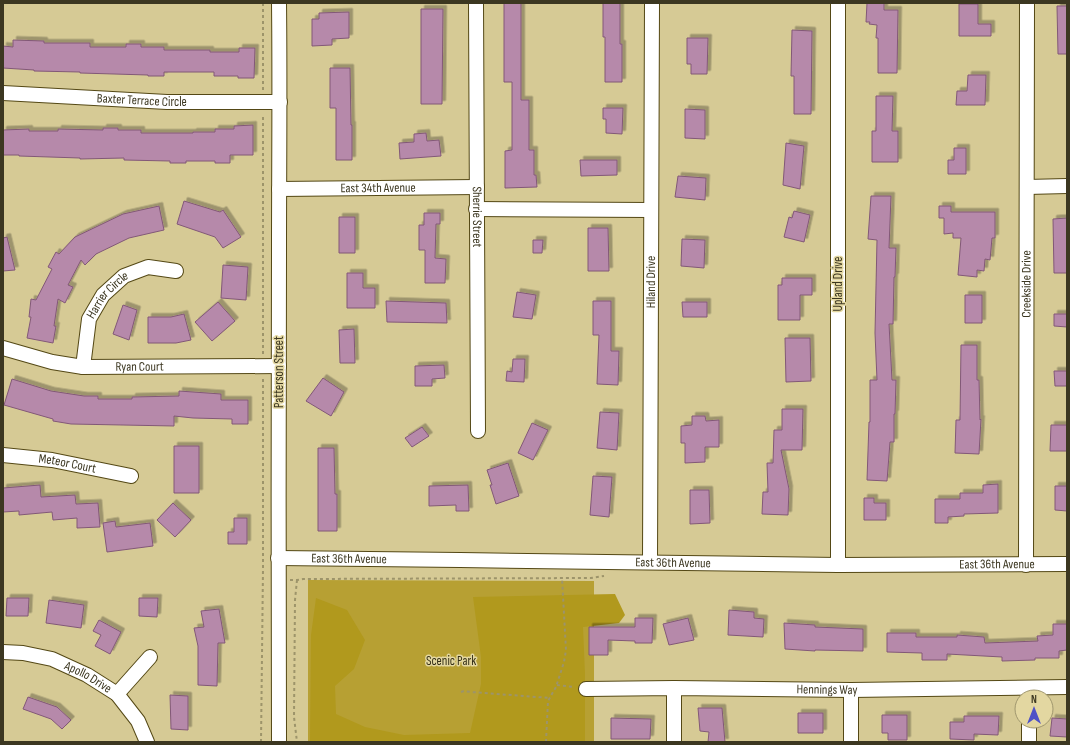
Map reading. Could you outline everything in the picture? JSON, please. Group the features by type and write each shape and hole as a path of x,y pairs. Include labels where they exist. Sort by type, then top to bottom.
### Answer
{"street":[{"name":"Patterson Street","path":"279,3 279,742"},
{"name":"Sherrie Street","path":"476,3 478,432"},
{"name":"Hiland Drive","path":"650,562 652,3"},
{"name":"Upland Drive","path":"838,3 838,565"},
{"name":"Creekside Drive","path":"1026,565 1027,3"},
{"name":"Baxter Terrace Circle","path":"3,93 167,102 280,102"},
{"path":"1027,187 1067,186"},
{"name":"East 34th Avenue","path":"279,189 477,187"},
{"path":"476,210 651,210"},
{"name":"Harrier Circle","path":"83,367 89,319 103,295 124,276 148,268 176,271"},
{"name":"Ryan Court","path":"3,348 52,362 83,367 279,366"},
{"name":"Meteor Court","path":"3,455 52,460 131,476"},
{"name":"East 36th Avenue","path":"278,558 838,565 1067,564"},
{"name":"Apollo Drive","path":"3,652 23,653 52,659 87,675 117,694 138,721 147,742"},
{"path":"117,694 150,657"},
{"name":"Hennings Way","path":"1052,689 1067,687"},
{"path":"674,688 674,742"},
{"name":"Hennings Way","path":"586,689 674,688 1014,692"},
{"path":"851,690 851,742"},
{"path":"1029,729 1029,742"}],"path":[{"path":"261,742 263,569 263,3"},
{"path":"546,742 548,701 557,685 566,650 562,578"},
{"path":"297,580 295,600 294,717 297,742"},
{"path":"557,685 586,689"},
{"path":"461,692 550,698"}],"green space":[{"name":"Scenic Park","path":"308,580 594,581 594,742 308,742"}],"shaded area":[{"path":"615,594 625,615 619,623 583,627 585,742 310,742 311,635 316,598 347,610 365,640 354,669 335,686 336,714 365,727 404,735 470,733 481,684 481,657 473,597"}],"building":[{"path":"504,3 521,3 521,100 529,100 529,150 534,150 534,175 536,175 537,187 505,188 505,151 512,150 512,82 504,82"},
{"path":"603,3 620,3 622,82 605,82"},
{"path":"867,3 884,3 884,10 898,10 897,73 878,73 878,38 876,38 877,25 866,22"},
{"path":"959,4 978,4 978,24 991,24 991,36 959,36"},
{"path":"1057,6 1067,6 1067,54 1058,54"},
{"path":"421,9 443,9 442,104 421,104"},
{"path":"349,12 349,38 332,39 332,45 312,46 312,19 319,19 319,13"},
{"path":"792,30 812,31 811,114 794,114 794,76 791,76"},
{"path":"687,38 708,38 707,74 691,74 691,64 687,64"},
{"path":"13,40 44,41 44,43 90,43 90,47 126,47 126,44 141,44 141,47 164,47 164,50 210,50 210,52 239,52 239,48 255,48 254,78 214,76 214,72 164,72 164,76 148,76 34,71 3,68 3,46 13,47"},
{"path":"330,68 350,68 352,160 336,160 336,108 330,108"},
{"path":"968,75 986,75 985,105 956,105 957,91 967,91"},
{"path":"876,96 893,96 892,131 898,131 898,162 872,162 872,131 876,131"},
{"path":"603,108 623,108 622,134 606,133 606,119 603,119"},
{"path":"685,109 705,110 705,139 685,138"},
{"path":"253,125 253,155 230,155 230,163 215,163 215,161 186,161 186,163 170,163 170,161 124,160 124,158 80,159 3,155 3,130 29,129 29,131 58,131 58,129 103,130 103,128 118,128 118,130 141,130 141,133 193,133 215,132 215,129 234,129 234,126"},
{"path":"426,133 427,141 439,140 441,156 400,159 399,143 414,142 414,134"},
{"path":"786,143 804,146 800,189 783,185"},
{"path":"954,148 966,148 966,174 948,174 948,160 954,160"},
{"path":"580,160 617,160 617,175 581,176"},
{"path":"678,176 706,178 705,200 675,197"},
{"path":"871,196 891,196 889,248 896,248 893,324 889,324 892,380 896,380 894,442 890,442 887,481 867,480 870,422 870,380 877,380 875,333 877,240 868,239"},
{"path":"184,201 220,212 223,210 241,237 223,248 215,237 177,224"},
{"path":"159,206 164,230 129,238 96,254 85,265 81,260 68,285 73,287 65,303 58,299 53,343 27,338 31,317 29,317 31,299 36,300 52,269 48,267 56,252 59,254 75,237 123,214"},
{"path":"939,206 951,206 951,212 995,212 995,238 992,238 990,260 985,259 984,271 977,270 977,277 958,275 961,238 953,238 953,233 944,234 944,218 939,218"},
{"path":"794,211 810,215 804,242 784,237 789,217 792,218"},
{"path":"424,213 440,213 440,224 436,224 435,258 446,259 445,283 425,283 425,250 419,250 419,225 424,225"},
{"path":"339,217 355,217 355,253 339,253"},
{"path":"1067,218 1067,273 1054,273 1053,219"},
{"path":"588,228 608,228 609,271 588,271"},
{"path":"7,237 15,270 3,271 3,238"},
{"path":"682,239 705,240 704,268 681,266"},
{"path":"533,240 543,240 542,253 533,253"},
{"path":"223,265 248,267 246,300 221,298"},
{"path":"347,273 363,273 363,288 375,288 375,308 347,308"},
{"path":"782,278 812,278 812,295 800,295 800,320 778,320 778,285 782,285"},
{"path":"517,292 536,295 532,319 513,317"},
{"path":"965,295 982,295 982,323 965,323"},
{"path":"386,301 446,303 447,323 387,322"},
{"path":"593,301 611,301 611,351 619,351 618,385 597,384 599,335 593,335"},
{"path":"218,302 235,321 212,341 195,322"},
{"path":"682,302 707,302 707,317 683,317"},
{"path":"123,305 137,310 129,340 113,334"},
{"path":"184,314 191,340 176,343 148,343 148,317 171,317"},
{"path":"1054,314 1067,314 1067,327 1054,326"},
{"path":"354,329 355,363 340,363 339,330"},
{"path":"785,338 810,338 811,381 786,382"},
{"path":"961,345 977,345 977,380 979,380 980,420 981,419 979,454 955,453 956,420 960,420"},
{"path":"513,359 525,359 524,382 506,381 507,371 512,372"},
{"path":"444,365 445,378 432,379 432,386 415,386 415,366"},
{"path":"1054,371 1067,371 1067,386 1055,386"},
{"path":"323,378 344,392 331,416 306,401"},
{"path":"12,379 51,391 84,396 98,396 98,399 132,399 132,397 179,396 179,391 221,394 221,400 248,400 248,424 232,424 232,419 174,416 174,426 71,424 53,421 53,419 4,405"},
{"path":"782,409 803,409 802,450 781,450 789,489 788,515 762,514 763,492 768,492 767,463 773,463 774,430 782,430"},
{"path":"600,412 619,413 617,450 597,448"},
{"path":"692,416 705,416 706,421 719,420 719,447 705,447 705,462 685,463 685,443 681,443 681,426 692,425"},
{"path":"532,423 548,430 533,460 518,453"},
{"path":"1051,425 1067,425 1067,451 1050,451"},
{"path":"422,427 429,436 412,447 405,438"},
{"path":"174,446 199,446 199,493 174,493"},
{"path":"318,448 334,448 335,494 337,494 337,531 318,531"},
{"path":"508,463 519,496 496,504 487,470"},
{"path":"593,476 612,477 609,517 590,515"},
{"path":"998,484 998,513 964,514 964,516 948,517 948,523 935,523 935,499 960,499 960,493 983,493 983,485"},
{"path":"40,485 41,497 75,495 76,504 98,503 100,527 77,528 77,518 53,520 52,512 19,515 19,511 3,512 3,488"},
{"path":"468,485 469,511 456,511 456,505 429,506 429,486"},
{"path":"1055,486 1067,486 1067,511 1055,510"},
{"path":"690,490 709,490 710,523 690,524"},
{"path":"864,498 874,498 874,503 886,503 886,520 864,520"},
{"path":"173,503 191,520 175,537 157,520"},
{"path":"234,518 247,518 247,544 228,544 228,532 234,532"},
{"path":"115,521 116,527 150,523 153,546 107,552 103,523"},
{"path":"7,598 29,598 28,616 6,616"},
{"path":"139,598 158,598 157,617 139,616"},
{"path":"49,600 84,605 81,628 46,623"},
{"path":"219,609 225,643 218,643 217,686 198,685 198,646 194,628 204,627 201,611"},
{"path":"729,610 754,612 754,618 764,619 763,637 728,635"},
{"path":"635,618 653,618 652,643 608,640 608,655 589,655 589,627 635,627"},
{"path":"688,618 694,640 669,645 663,624"},
{"path":"99,620 121,632 110,654 95,646 101,635 93,631"},
{"path":"784,623 815,625 815,627 863,629 863,651 815,651 785,649"},
{"path":"1053,624 1067,624 1067,650 1059,651 1059,658 1035,658 1035,660 1002,661 1002,657 947,654 947,660 922,660 922,653 887,652 887,633 916,633 916,637 957,637 957,635 984,637 985,643 1038,641 1037,636 1053,635"},
{"path":"170,695 188,696 188,730 171,729"},
{"path":"28,697 57,707 71,720 62,729 51,719 23,709"},
{"path":"698,708 722,708 725,742 708,742 709,732 700,731"},
{"path":"798,713 823,713 823,733 798,733"},
{"path":"882,715 907,715 907,740 888,740 888,733 882,733"},
{"path":"964,716 999,716 998,735 974,734 974,740 950,739 950,722 964,722"},
{"path":"611,718 651,719 650,739 611,739"},
{"path":"1054,718 1067,719 1067,737 1050,736 1051,729 1054,729"}]}
